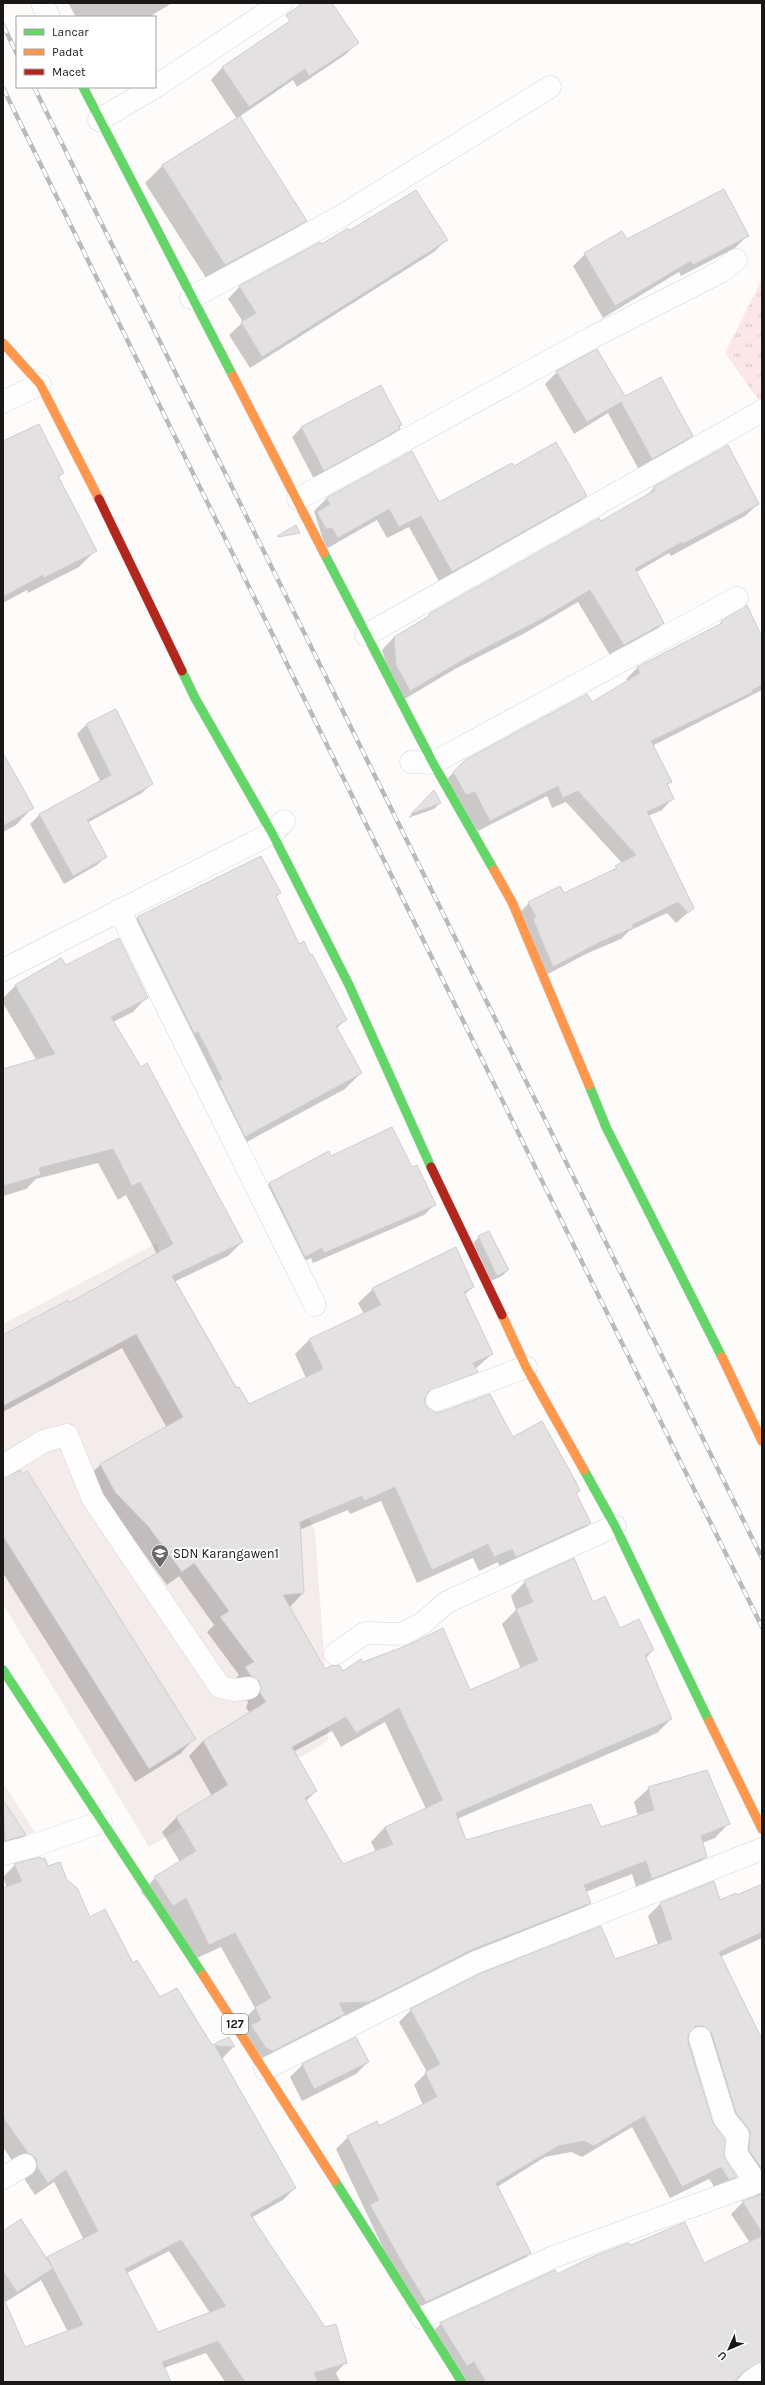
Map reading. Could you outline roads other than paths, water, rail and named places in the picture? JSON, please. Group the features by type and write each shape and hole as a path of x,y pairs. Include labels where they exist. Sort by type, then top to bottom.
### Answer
{"street":[{"path":"42,3 48,16"},
{"path":"156,86 282,3"},
{"path":"190,298 338,218 550,87"},
{"path":"83,88 190,298 298,499 366,635 433,763 512,902 606,1127 712,1336 762,1441"},
{"path":"99,120 153,88"},
{"path":"298,499 591,338 722,271 736,260"},
{"path":"3,343 40,384 128,557 195,698 278,827 422,1147 526,1367 615,1526 762,1829"},
{"path":"3,402 40,384"},
{"path":"366,635 762,411"},
{"path":"411,762 433,763 737,598"},
{"path":"3,970 278,827"},
{"path":"119,910 315,1305"},
{"path":"437,1400 526,1367"},
{"path":"3,1466 44,1441 67,1435 93,1499 220,1687 234,1690 249,1688"},
{"path":"336,1654 366,1633 402,1634 424,1622 447,1602 615,1526"},
{"name":"127","path":"3,1670 101,1822 265,2069 462,2382"},
{"path":"3,1854 30,1847 101,1822"},
{"path":"265,2069 476,1962 762,1849"},
{"path":"422,2318 553,2257 759,2183 736,2153 738,2135 725,2119 700,2038"},
{"path":"3,2178 25,2164"},
{"path":"750,2382 762,2374"}],"railway":[{"path":"3,25 16,52"},
{"path":"3,88 762,1627"},
{"path":"34,88 762,1558"}],"place":[{"name":"SDN Karangawen1","path":"160,1568"}]}
